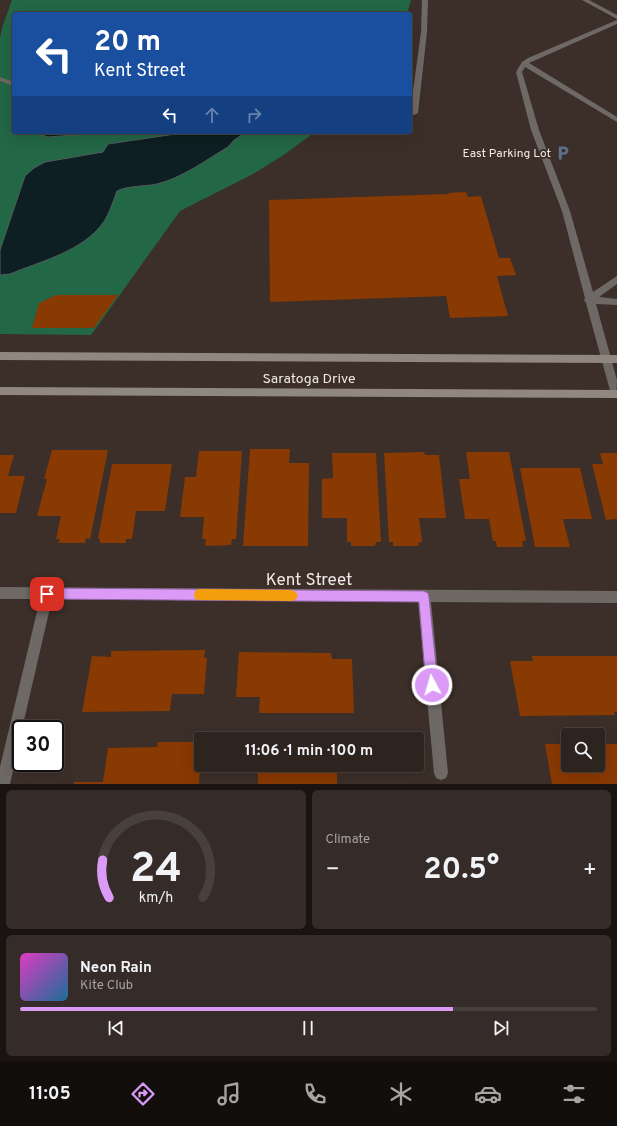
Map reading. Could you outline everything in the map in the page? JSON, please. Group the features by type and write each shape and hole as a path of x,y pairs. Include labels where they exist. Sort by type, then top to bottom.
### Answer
{"main road":[{"name":"Saratoga Drive","path":"0,356 617,359"},
{"name":"Saratoga Drive","path":"0,391 616,394"}],"street":[{"path":"414,113 424,32 425,0"},
{"path":"585,0 617,17"},
{"path":"616,394 605,359 566,211 535,130 519,72 524,64 530,59 617,22"},
{"path":"524,64 617,120"},
{"path":"0,79 12,83"},
{"path":"589,300 617,279"},
{"path":"589,300 617,302"},
{"name":"Kent Street","path":"0,593 424,597 617,597"},
{"path":"2,784 47,594"},
{"path":"424,597 441,773"}],"green space":[{"path":"12,0 411,0 408,12 12,12 12,134 312,134 285,154 253,174 180,211 91,335 0,334 0,37"}],"shaded area":[{"path":"41,134 88,134 47,137"},
{"path":"176,134 242,135 234,140 228,147 176,178 157,184 127,188 117,191 104,221 89,237 68,251 57,256 10,274 0,275 0,250 25,176 34,168 45,162 103,152 108,144"}],"building":[{"path":"466,192 468,197 481,196 499,258 510,258 516,275 497,276 508,316 450,318 446,296 270,302 269,200 449,194 448,193"},
{"path":"56,295 118,295 94,328 32,328 39,303"},
{"path":"250,449 290,449 289,463 309,463 308,546 243,546"},
{"path":"52,450 108,450 90,539 86,538 85,543 58,543 60,539 56,539 61,516 37,516 47,479 44,479"},
{"path":"199,451 242,451 236,539 232,539 231,545 205,546 206,539 202,539 204,517 180,517 185,477 196,477"},
{"path":"424,452 425,455 439,455 446,518 419,518 422,542 418,543 419,546 393,546 393,542 389,542 384,453"},
{"path":"466,452 509,452 526,541 522,541 523,547 497,547 496,541 493,541 489,519 465,519 459,479 470,479"},
{"path":"332,453 376,453 381,542 376,542 375,546 351,546 351,542 347,542 347,518 322,518 322,479 333,478"},
{"path":"600,453 617,453 617,519 606,520 592,464 603,464"},
{"path":"0,455 14,455 8,476 25,476 16,513 0,513"},
{"path":"112,464 172,464 165,511 136,511 132,539 126,539 126,543 100,543 100,539 98,539"},
{"path":"520,468 580,468 592,519 563,519 570,547 535,547"},
{"path":"205,650 204,658 207,658 204,694 172,694 170,711 82,712 92,656 111,657 111,651"},
{"path":"239,652 331,653 332,659 352,659 354,713 259,713 260,697 236,697"},
{"path":"532,656 617,656 617,712 614,712 615,715 520,716 510,661 533,661"},
{"path":"158,742 194,742 194,772 200,772 199,784 74,784 74,782 103,782 108,748 157,747"},
{"path":"545,744 561,744 561,772 605,772 605,744 617,744 617,784 552,784"},
{"path":"258,772 337,772 337,784 258,784"}],"slow traffic":[{"path":"199,595 292,596"}],"place":[{"name":"East Parking Lot","path":"563,153"}],"route":[{"path":"47,594 424,597 432,685"}]}
